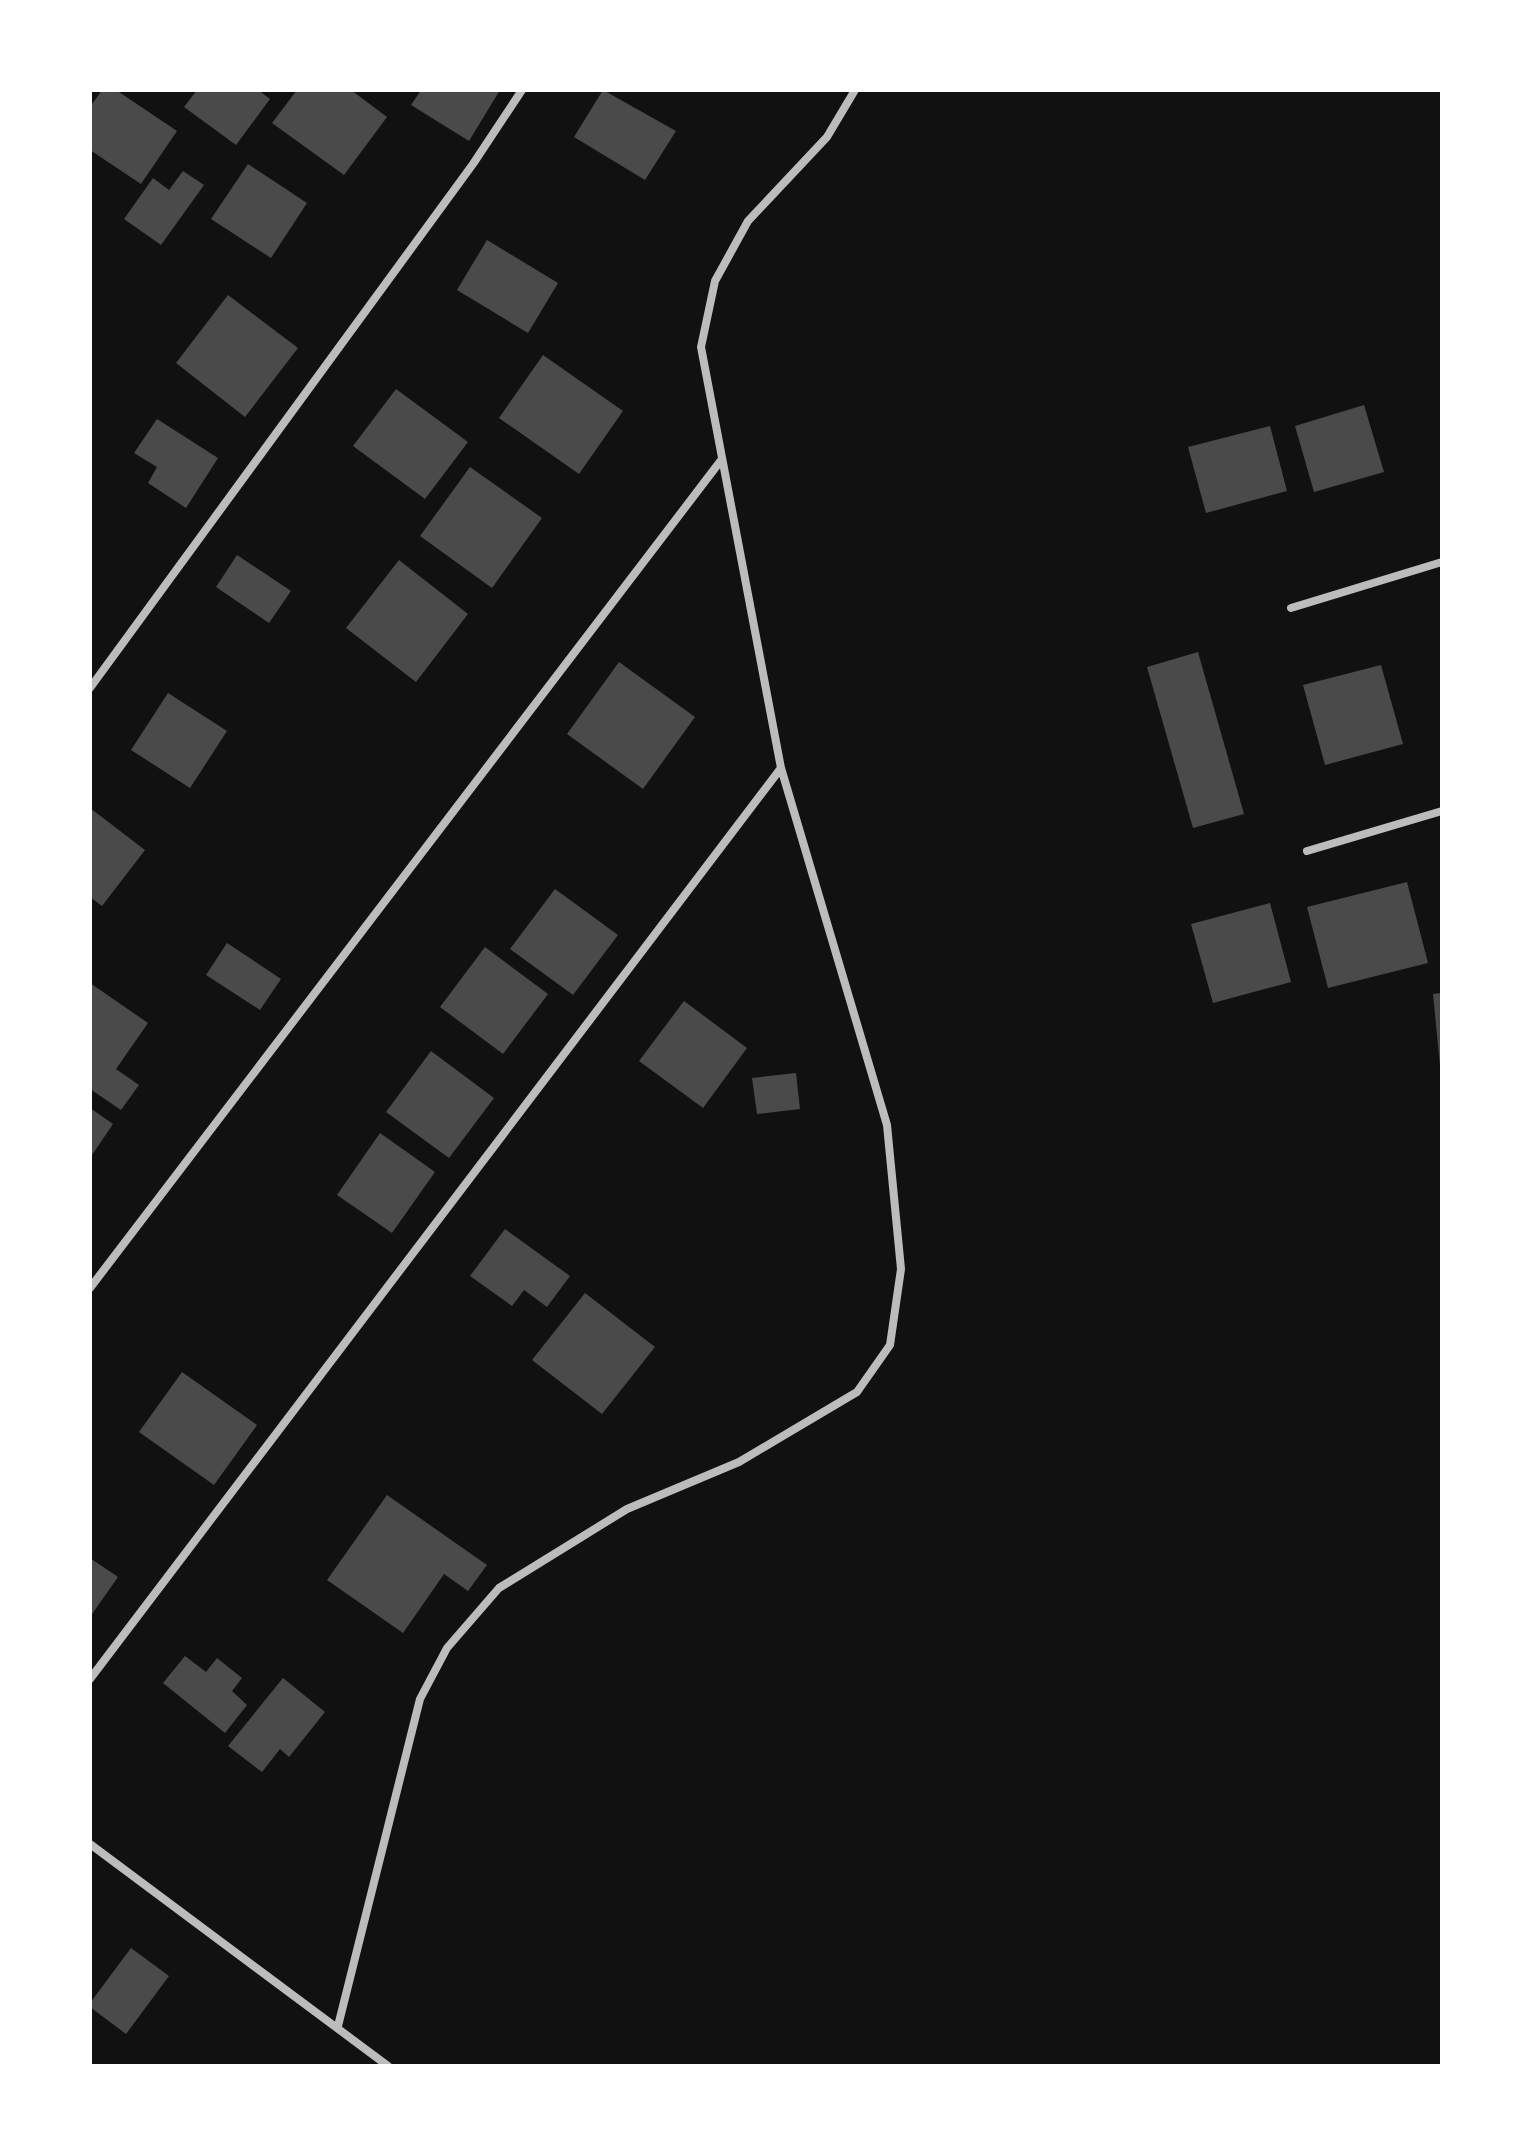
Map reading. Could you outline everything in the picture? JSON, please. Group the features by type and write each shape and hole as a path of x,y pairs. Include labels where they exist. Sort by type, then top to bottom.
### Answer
{"street":[{"path":"90,688 473,164 522,90"},
{"path":"338,2026 420,1699 447,1648 499,1588 627,1509 739,1462 857,1392 890,1345 901,1269 887,1125 781,768 701,347 715,281 748,221 827,137 855,90"},
{"path":"90,1288 722,459"},
{"path":"1291,608 1442,562"},
{"path":"90,1679 781,768"},
{"path":"1307,851 1442,811"},
{"path":"90,1844 388,2066"}],"building":[{"path":"102,90 116,90 177,131 141,184 90,150 90,107"},
{"path":"197,90 258,90 270,99 236,145 184,107"},
{"path":"297,90 351,90 387,117 344,175 272,123"},
{"path":"421,90 500,90 469,141 411,105"},
{"path":"603,90 676,131 645,180 574,137"},
{"path":"248,164 307,203 271,258 211,219"},
{"path":"183,171 204,185 161,245 124,219 153,178 169,190"},
{"path":"487,240 558,283 528,333 457,290"},
{"path":"228,295 298,348 245,417 176,363"},
{"path":"543,355 623,411 579,474 499,418"},
{"path":"396,389 468,442 425,499 353,446"},
{"path":"1364,405 1384,472 1314,492 1295,426"},
{"path":"157,419 218,458 186,508 148,483 157,467 134,453"},
{"path":"1270,426 1287,491 1206,513 1188,447"},
{"path":"470,467 542,518 492,588 420,536"},
{"path":"237,555 291,591 269,623 216,587"},
{"path":"399,560 468,614 416,682 346,628"},
{"path":"1198,652 1244,814 1193,828 1147,667"},
{"path":"619,662 695,717 643,789 567,734"},
{"path":"1381,665 1403,744 1325,765 1303,685"},
{"path":"168,693 227,731 190,788 131,750"},
{"path":"90,808 145,850 102,906 90,897"},
{"path":"1407,882 1428,963 1328,988 1307,907"},
{"path":"555,889 618,935 573,995 510,949"},
{"path":"1270,903 1291,982 1213,1003 1191,924"},
{"path":"227,943 281,979 260,1010 206,975"},
{"path":"485,947 548,994 503,1054 440,1007"},
{"path":"90,983 148,1023 116,1069 139,1085 121,1110 90,1089"},
{"path":"1442,993 1442,1066 1440,1066 1433,994"},
{"path":"684,1001 747,1048 703,1108 639,1061"},
{"path":"431,1051 494,1098 449,1158 386,1112"},
{"path":"796,1073 800,1109 757,1114 752,1078"},
{"path":"90,1108 113,1124 90,1158"},
{"path":"380,1133 435,1172 392,1233 337,1195"},
{"path":"505,1229 570,1276 547,1307 524,1290 512,1306 470,1276"},
{"path":"585,1293 655,1347 602,1414 532,1360"},
{"path":"182,1372 257,1425 214,1485 139,1432"},
{"path":"387,1495 487,1565 468,1591 444,1574 403,1633 327,1580"},
{"path":"90,1558 118,1577 90,1617"},
{"path":"185,1656 206,1672 217,1658 242,1678 232,1691 247,1705 225,1733 163,1683"},
{"path":"283,1678 325,1712 289,1757 280,1749 262,1772 228,1746"},
{"path":"131,1948 169,1976 126,2034 90,2007 90,2003"}]}
